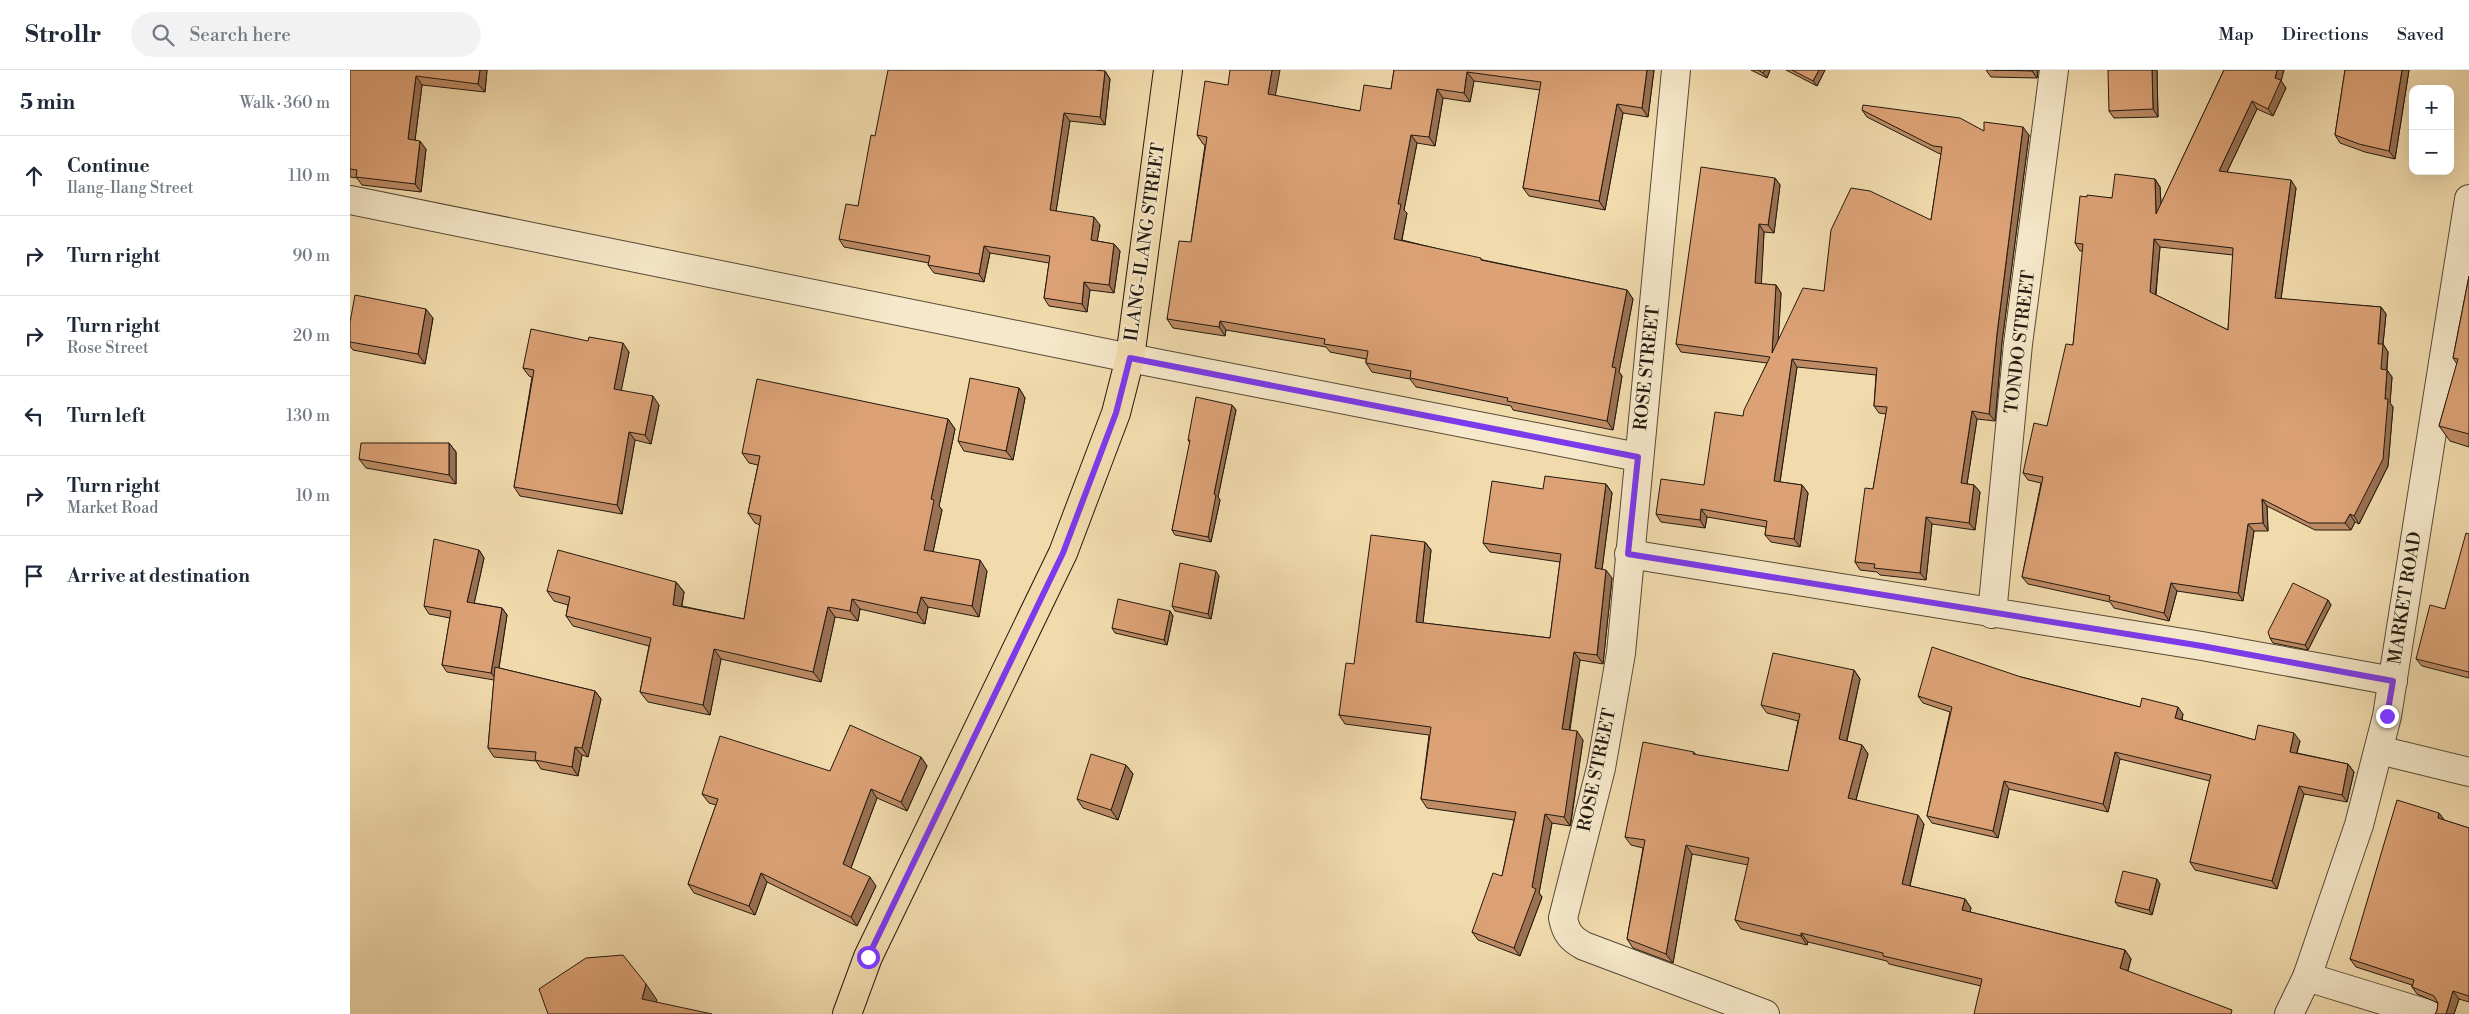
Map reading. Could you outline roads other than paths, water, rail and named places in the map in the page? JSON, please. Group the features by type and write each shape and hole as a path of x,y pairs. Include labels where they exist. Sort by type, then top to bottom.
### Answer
{"main road":[{"name":"ILANG-ILANG STREET","path":"847,1014 868,957 1063,553 1116,413 1130,358 1168,70"}],"street":[{"name":"ROSE STREET","path":"1676,70 1628,554 1621,653 1600,768 1563,918 1565,930 1572,939 1584,946 1765,1014"},
{"name":"TONDO STREET","path":"1992,614 2018,344 2054,70"},
{"name":"MARKET ROAD","path":"2289,1014 2307,977 2359,825 2379,750 2393,681 2469,199"},
{"path":"350,200 1130,358 1638,457"},
{"path":"1628,554 1992,614 2202,646 2393,681"},
{"path":"2379,750 2469,772"},
{"path":"2307,977 2428,1014"}]}
